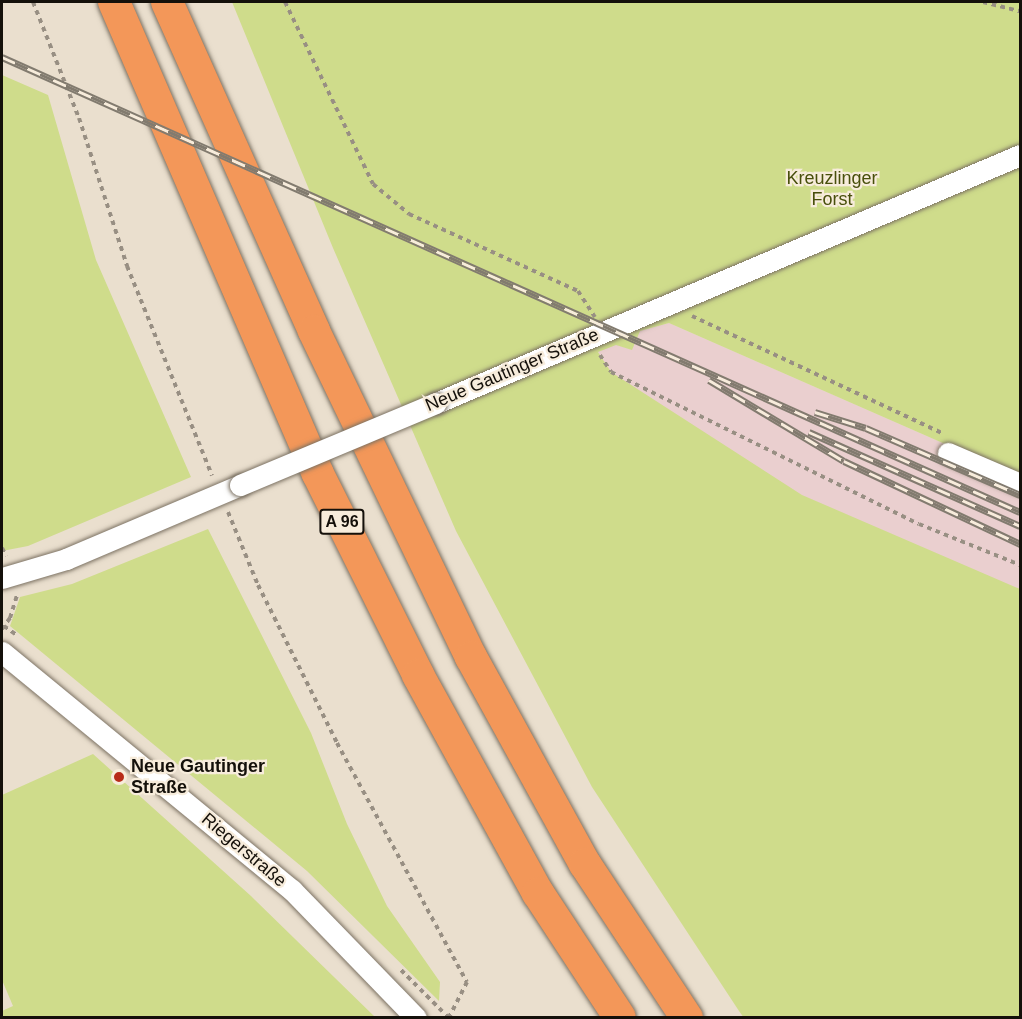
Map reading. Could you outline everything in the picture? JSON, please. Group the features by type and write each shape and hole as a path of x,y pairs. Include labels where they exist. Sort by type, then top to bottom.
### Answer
{"highway":[{"name":"A 96","path":"114,2 318,474 418,675 538,893 620,1017"},
{"path":"167,2 314,332 471,657 585,864 687,1017"}],"street":[{"name":"Neue Gautinger Straße","path":"2,578 66,559 436,403 599,342 667,303 1020,155"},
{"path":"947,444 1020,484"},
{"name":"Riegerstraße","path":"2,652 292,890 416,1017"}],"path":[{"path":"33,2 79,118 127,266 258,585 316,701 467,982 449,1017"},
{"path":"285,2 373,184 409,214 579,291 611,372 919,524 1020,565"},
{"path":"983,2 1020,11"},
{"path":"667,303 947,444"}],"shaded area":[{"path":"669,323 1020,477 1020,1017 598,352 640,331"}],"green space":[{"name":"Kreuzlinger Forst","path":"232,2 1020,2 1020,477 669,323 640,331 632,350 616,345 598,352 611,372 802,495 1020,589 1020,1017 744,1018 592,787 456,531 333,248"},
{"path":"2,75 48,95 96,260 191,477 28,546 2,551"},
{"path":"208,529 311,733 347,824 387,906 440,982 439,1001 307,871 10,626 20,597 72,584"},
{"path":"93,754 251,896 375,1017 2,1017 2,1011 13,1006 2,980 2,795"}],"railway":[{"path":"2,57 1020,512"},
{"path":"709,380 844,461 1020,544"},
{"path":"815,412 866,428 1020,495"},
{"path":"809,432 1020,526"}],"place":[{"name":"Neue Gautinger Straße","path":"119,777"}]}
